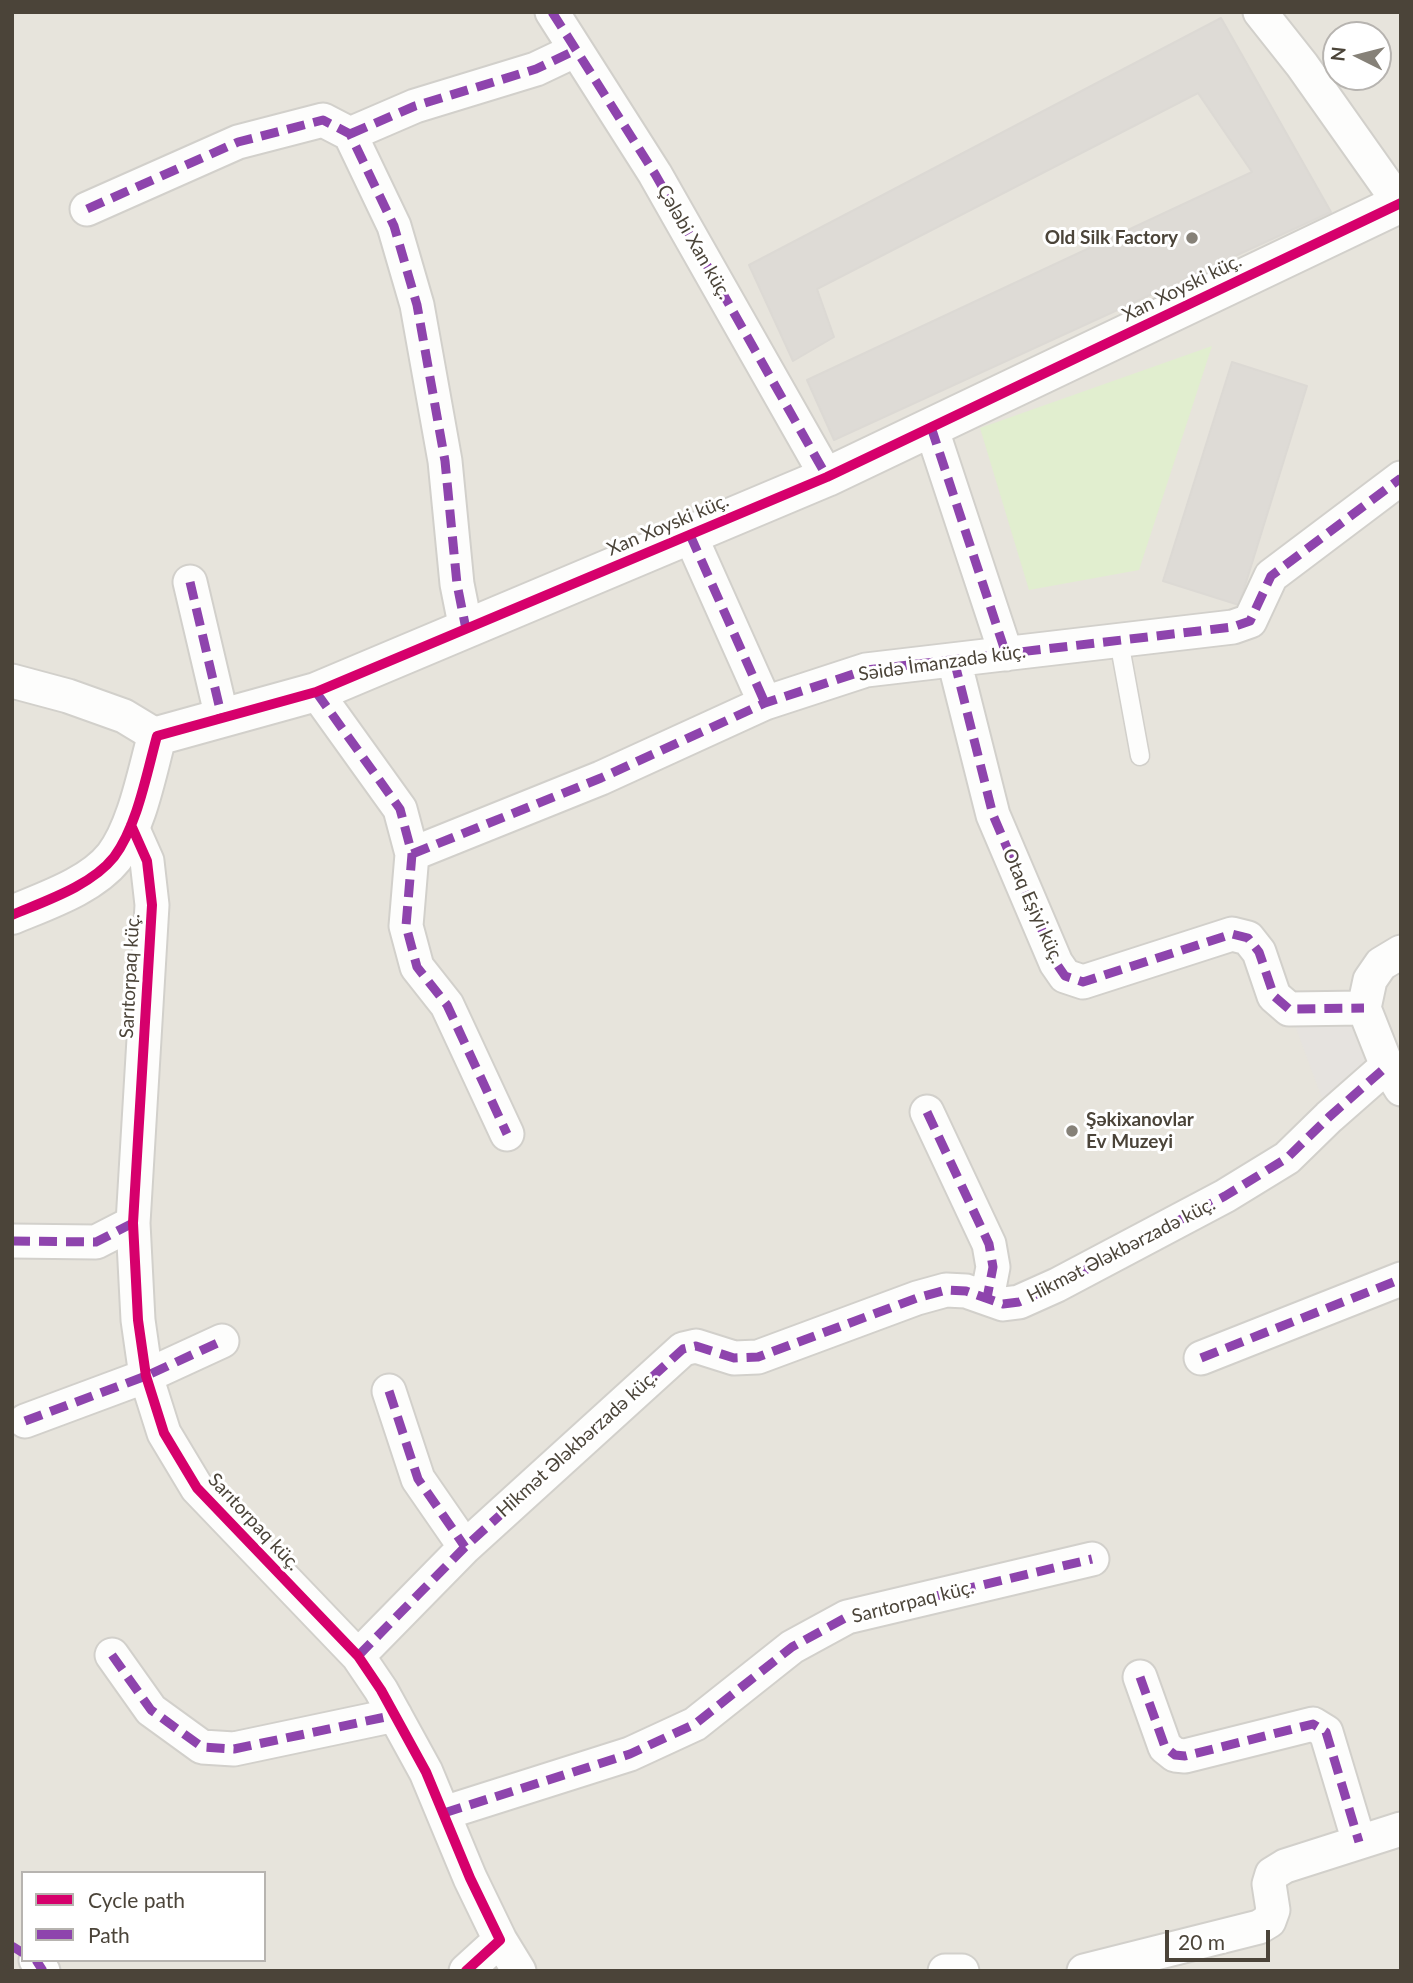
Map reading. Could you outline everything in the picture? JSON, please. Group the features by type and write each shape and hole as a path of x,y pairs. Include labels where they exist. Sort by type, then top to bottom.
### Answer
{"street":[{"name":"Çələbi Xan küç.","path":"552,12 655,174 827,477"},
{"path":"1260,12 1302,65 1400,204"},
{"path":"350,134 415,106 536,69 576,50"},
{"path":"87,209 238,142 323,120 350,134 394,226 417,305 446,461 457,584 466,629"},
{"name":"Xan Xoyski küç.","path":"158,736 316,692 827,477 1400,204"},
{"path":"931,427 1006,654"},
{"name":"Səidə İmanzadə küç.","path":"412,854 601,778 765,703 866,670 1233,627 1250,621 1271,576 1401,478"},
{"path":"690,535 765,703"},
{"path":"190,582 222,718"},
{"name":"Otaq Eşiyi küç.","path":"954,660 993,815 1056,963 1065,976 1083,982 1232,934 1248,938 1259,952 1274,996 1289,1009 1364,1009"},
{"path":"12,681 68,696 124,716 158,736 131,825 114,857 93,876 62,894 12,915"},
{"path":"316,692 400,809 412,854 406,926 417,967 447,1005 507,1135"},
{"name":"Sarıtorpaq küç.","path":"131,825 147,862 152,905 133,1223 138,1320 146,1376 164,1433 197,1488 358,1657 382,1690 426,1772 470,1878 500,1940 519,1971"},
{"path":"1394,1078 1364,1009 1370,980 1381,964 1401,952"},
{"name":"Hikmət Ələkbərzadə küç.","path":"358,1657 465,1547 683,1349 696,1346 734,1358 758,1357 917,1298 946,1290 966,1291 1003,1304 1019,1302 1057,1285 1225,1196 1287,1158 1329,1117 1394,1078"},
{"path":"927,1112 989,1244 993,1267 987,1298"},
{"path":"12,1241 96,1242 133,1223"},
{"path":"1201,1358 1401,1279"},
{"path":"25,1420 146,1376 222,1340"},
{"path":"389,1391 418,1479 465,1547"},
{"name":"Sarıtorpaq küç.","path":"444,1813 630,1754 695,1724 792,1647 847,1617 1092,1559"},
{"path":"112,1655 151,1710 202,1747 234,1749 395,1715"},
{"path":"1140,1677 1165,1747 1175,1755 1185,1756 1313,1724 1326,1732 1359,1842"},
{"path":"1084,1971 1259,1927 1269,1921 1273,1910 1269,1884 1272,1874 1285,1866 1401,1829"},
{"path":"466,1971 500,1940"},
{"path":"945,1971 962,1971"}],"lane":[{"path":"1119,641 1140,756"}],"shaded area":[{"path":"12,12 1401,12 1401,1971 12,1971"},
{"path":"1364,1008 1387,1066 1329,1117 1289,1009"}],"green space":[{"path":"1212,346 1139,570 1029,590 980,428"}],"building":[{"name":"Old Silk Factory","path":"1221,18 1331,212 834,440 807,380 1252,172 1198,93 817,289 834,337 793,361 749,265"},
{"path":"1232,362 1307,386 1239,605 1163,581"}],"marked path":[{"path":"552,12 655,174 827,477"},
{"path":"350,134 415,106 536,69 576,50"},
{"path":"87,209 238,142 323,120 350,134 394,226 417,305 445,461 457,584 466,629"},
{"path":"931,427 1006,654"},
{"path":"412,854 601,778 765,703 866,670 1233,627 1250,621 1271,576 1401,478"},
{"path":"690,535 765,703"},
{"path":"190,582 222,718"},
{"path":"954,660 993,815 1056,963 1065,976 1083,982 1232,934 1248,938 1259,952 1274,996 1289,1009 1364,1008"},
{"path":"316,692 400,809 412,854 406,926 417,967 447,1005 507,1134"},
{"path":"358,1656 465,1547 683,1349 696,1346 734,1358 758,1357 917,1298 946,1290 966,1291 1003,1304 1019,1302 1057,1285 1225,1196 1287,1158 1387,1066"},
{"path":"927,1112 989,1244 993,1267 987,1298"},
{"path":"12,1241 96,1242 133,1223"},
{"path":"1201,1358 1401,1279"},
{"path":"25,1421 146,1376 222,1341"},
{"path":"389,1391 418,1479 465,1547"},
{"path":"444,1813 630,1754 695,1724 792,1647 847,1617 1092,1559"},
{"path":"112,1655 151,1710 202,1747 234,1749 395,1715"},
{"path":"1140,1677 1165,1747 1175,1755 1185,1756 1313,1724 1326,1732 1359,1842"},
{"path":"12,1946 21,1952"},
{"path":"37,1962 43,1971"}],"cycle path":[{"path":"12,915 80,884 114,857 135,815 157,736 316,692 827,477 1401,203"},
{"path":"131,825 147,861 152,905 133,1223 138,1320 146,1376 164,1433 197,1488 358,1656 381,1690 426,1772 470,1878 500,1940 466,1971"}],"place":[{"name":"Old Silk Factory","path":"1192,238"},
{"name":"Şəkixanovlar Ev Muzeyi","path":"1072,1131"}]}
